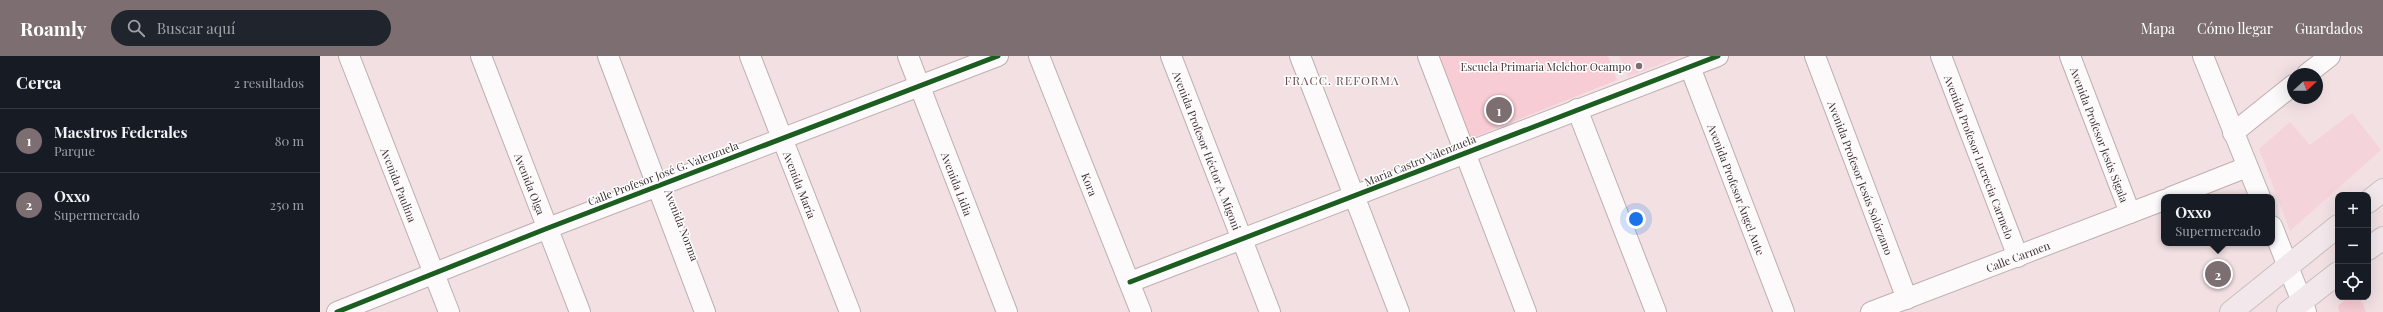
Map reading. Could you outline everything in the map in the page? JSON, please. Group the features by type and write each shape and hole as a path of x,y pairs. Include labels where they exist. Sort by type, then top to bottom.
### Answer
{"main road":[{"path":"2371,200 2383,190"},
{"path":"2231,312 2335,228"},
{"path":"2371,247 2383,238"},
{"path":"2299,308 2335,276"}],"street":[{"name":"Avenida Paulina","path":"349,56 435,272 449,312"},
{"name":"Avenida Olga","path":"481,56 580,312"},
{"name":"Avenida Norma","path":"608,56 705,312"},
{"name":"Avenida María","path":"750,56 850,312"},
{"name":"Avenida Lidia","path":"908,56 1007,312"},
{"name":"Calle Profesor José G. Valenzuela","path":"337,312 435,272 656,186 920,87 998,56"},
{"name":"Kora","path":"1039,56 1141,312"},
{"name":"Avenida Profesor Héctor A. Migoni","path":"1171,56 1270,312"},
{"path":"1300,56 1399,312"},
{"path":"1428,56 1526,312"},
{"name":"María Castro Valenzuela","path":"1130,282 1355,197 1464,152 1718,56"},
{"name":"Avenida Profesor Jesús Solórzano","path":"1814,56 1907,299"},
{"name":"Avenida Profesor Lucrecia Carmelo","path":"1941,56 2018,257"},
{"name":"Avenida Profesor Jesús Sigala","path":"2070,56 2130,213"},
{"path":"2203,56 2259,194"},
{"path":"2315,68 2330,56"},
{"name":"Avenida Profesor Ángel Ante","path":"1690,67 1784,312"},
{"path":"2234,133 2287,90"},
{"path":"1577,109 1656,312"},
{"path":"2179,194 2247,167"},
{"name":"Calle Carmen","path":"1871,312 2161,201"},
{"path":"2275,233 2289,265 2299,308"}],"shaded area":[{"path":"1437,56 1608,56 1617,80 1467,140"},
{"name":"Escuela Primaria Melchor Ocampo","path":"1619,56 1680,56 1628,77"},
{"path":"2352,113 2381,150 2290,231 2259,149 2290,122 2310,145"},
{"path":"2345,300 2361,300 2366,312 2339,312 2338,306"}],"cycle path":[{"path":"337,312 548,228 998,56"},
{"path":"1130,282 1718,56"}],"place":[{"name":"Escuela Primaria Melchor Ocampo","path":"1639,66"},
{"name":"Maestros Federales","path":"1499,110"},
{"name":"Oxxo","path":"2218,274"}],"district":[{"name":"FRACC. REFORMA","path":"1342,80"}]}
